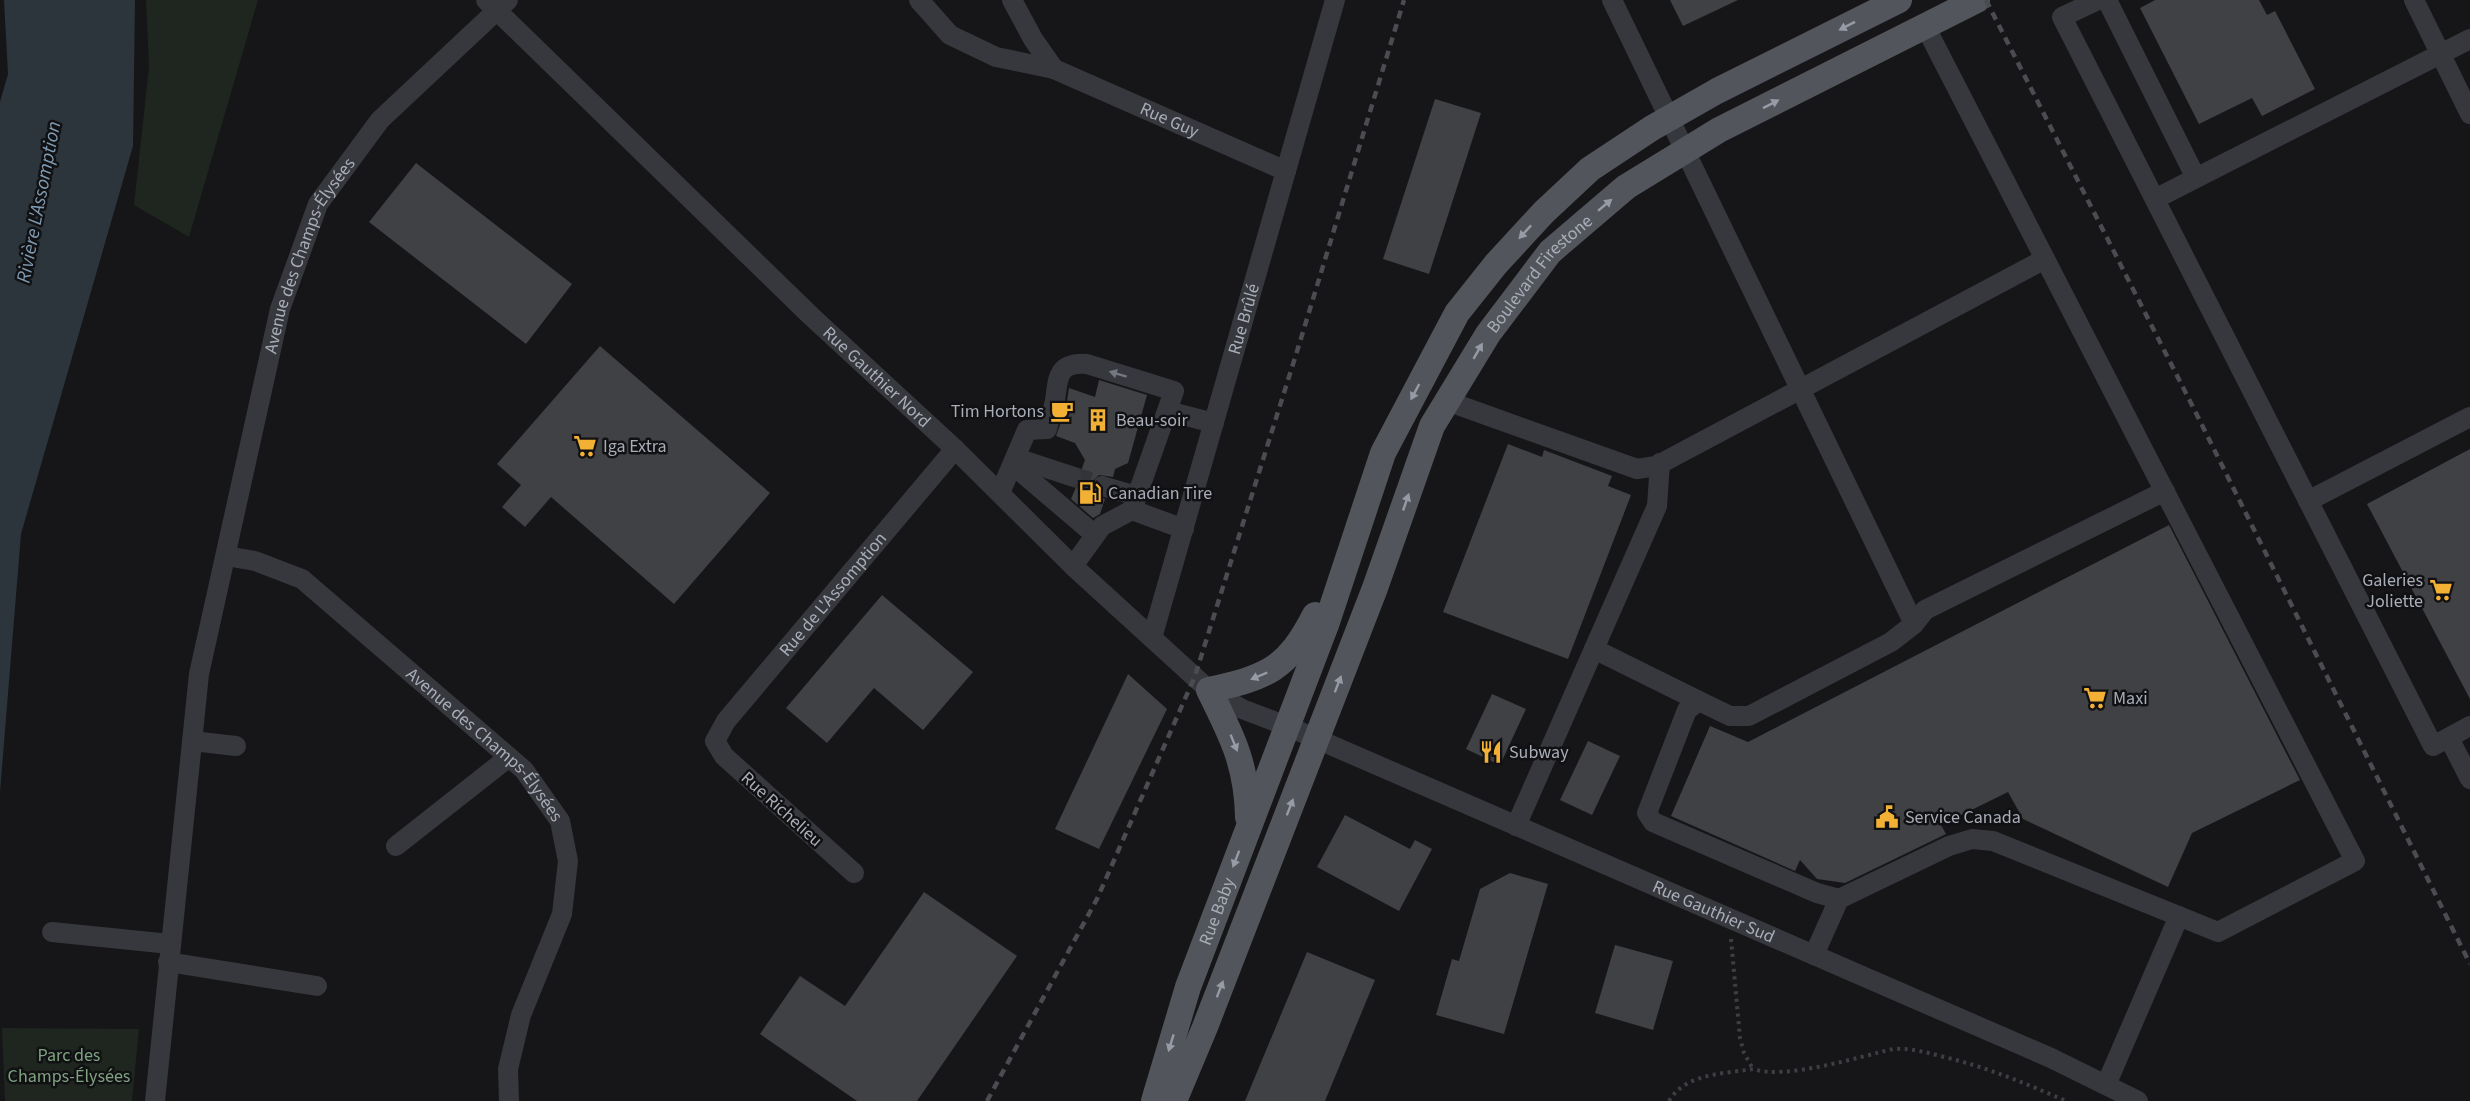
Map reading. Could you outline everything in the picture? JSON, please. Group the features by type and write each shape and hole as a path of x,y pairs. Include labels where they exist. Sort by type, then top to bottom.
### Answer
{"main road":[{"name":"Boulevard Firestone","path":"1287,726 1327,622 1383,453 1457,313 1496,264 1544,212 1590,169 1717,91 1899,0"},
{"name":"Boulevard Firestone","path":"1317,739 1375,588 1432,426 1488,334 1550,252 1626,187 1719,130 1977,0"},
{"path":"1248,826 1247,789 1243,768 1231,734 1209,690 1265,674 1292,654 1302,640 1359,526"},
{"name":"Rue Baby","path":"1154,1101 1188,987 1287,726"},
{"name":"Rue Baby","path":"1174,1101 1317,739"}],"street":[{"name":"Rue Guy","path":"919,0 950,35 996,57 1054,69 1286,171"},
{"path":"1012,0 1033,39 1054,69"},
{"name":"Rue Brûlé","path":"1152,638 1335,0"},
{"path":"1612,0 1914,624"},
{"path":"2098,0 2062,17 2433,746 2470,726"},
{"path":"2107,0 2196,178"},
{"path":"2414,0 2470,114"},
{"name":"Rue Gauthier Nord","path":"497,4 811,316 955,449 1073,566 1209,690 1242,709 1287,726"},
{"name":"Avenue des Champs-Élysées","path":"155,1101 199,674 280,309 318,204 380,120 497,4"},
{"path":"1814,956 1839,899 1949,846 1972,839 1993,841 2218,932 2355,861 1925,26"},
{"path":"2155,199 2470,39"},
{"path":"1447,401 1637,468 1660,463 2045,259"},
{"path":"1000,493 1027,430 1047,429 1055,401 1059,374 1067,366 1077,363 1087,364 1174,391 1135,503 1102,526 1073,566"},
{"path":"1167,411 1214,423"},
{"path":"2308,501 2470,417"},
{"name":"Rue de L'Assomption","path":"715,741 726,721 955,449"},
{"path":"1014,462 1071,476"},
{"path":"1014,462 1095,535"},
{"path":"1516,826 1657,506 1660,463"},
{"path":"1102,486 1184,529"},
{"path":"1594,649 1730,716 1749,716 1891,642 1914,624 1925,610 2164,491"},
{"name":"Avenue des Champs-Élysées","path":"226,556 255,561 302,579 524,770 560,821 568,861 562,914 521,1015 508,1069 509,1101"},
{"path":"1699,700 1687,710 1647,813 1653,822 1817,893 1839,899"},
{"name":"Rue Gauthier Sud","path":"1287,726 2051,1058 2138,1101"},
{"path":"2449,738 2470,779"},
{"path":"192,741 236,746"},
{"name":"Rue Richelieu","path":"715,741 724,756 854,873"},
{"path":"396,846 509,757"},
{"path":"2106,1085 2179,916"},
{"path":"52,932 169,953 317,986"}],"path":[{"path":"1731,938 1740,1038 1744,1053 1753,1069"},
{"path":"1669,1101 1681,1086 1688,1082 1753,1069 1761,1072 1781,1072 1906,1048 1976,1065 2016,1079 2066,1101"}],"green space":[{"path":"146,0 258,0 189,237 134,205 149,67"},
{"name":"Parc des Champs-Élysées","path":"2,1028 139,1029 132,1101 5,1101"}],"water":[{"name":"Rivière L'Assomption","path":"4,0 135,0 133,146 21,534 0,792 0,102 8,74"}],"building":[{"path":"1670,0 1738,0 1683,26"},
{"path":"2155,0 2259,0 2267,15 2275,11 2315,89 2262,116 2252,98 2199,124 2140,8"},
{"path":"1435,99 1481,113 1429,274 1383,259"},
{"path":"416,163 572,284 526,344 369,222"},
{"path":"600,346 770,493 674,604 551,497 525,527 502,507 521,485 497,464"},
{"name":"Beau-soir","path":"1099,380 1147,395 1128,463 1115,469 1113,477 1099,475 1091,482 1093,494 1105,499 1100,514 1093,518 1071,499 1082,480 1081,471 1085,460 1075,443 1056,436 1066,408 1069,388 1095,397"},
{"path":"1508,444 1542,457 1544,450 1612,476 1608,486 1631,495 1568,659 1443,612"},
{"name":"Galeries Joliette","path":"2470,449 2470,699 2367,504"},
{"path":"2169,525 2300,780 2192,833 2168,887 2023,819 2008,792 1941,825 1946,834 1845,883 1817,879 1800,860 1795,871 1671,816 1710,726 1748,742"},
{"path":"882,595 973,672 923,730 874,688 827,743 786,708"},
{"path":"1128,674 1167,709 1099,849 1055,829"},
{"path":"1492,694 1526,709 1500,765 1466,749"},
{"path":"1588,741 1620,756 1592,815 1560,800"},
{"path":"1345,815 1410,849 1415,840 1432,849 1399,911 1317,867"},
{"path":"1510,873 1548,884 1504,1034 1436,1015 1452,959 1459,961 1480,889"},
{"path":"924,892 1017,956 917,1101 857,1101 760,1034 800,976 845,1006"},
{"path":"1615,945 1673,961 1653,1030 1595,1013"},
{"path":"1307,952 1375,980 1325,1101 1245,1101"}],"tunnel":[{"path":"1071,476 1102,486"}],"railway":[{"path":"987,1101 1097,899 1195,676 1404,0"},
{"path":"1986,0 2194,409 2470,964"}],"place":[{"name":"Tim Hortons","path":"1062,411"},
{"name":"Beau-soir","path":"1098,420"},
{"name":"Iga Extra","path":"585,446"},
{"name":"Canadian Tire","path":"1090,493"},
{"name":"Galeries Joliette","path":"2441,590"},
{"name":"Maxi","path":"2095,698"},
{"name":"Subway","path":"1491,752"},
{"name":"Service Canada","path":"1887,817"}]}
